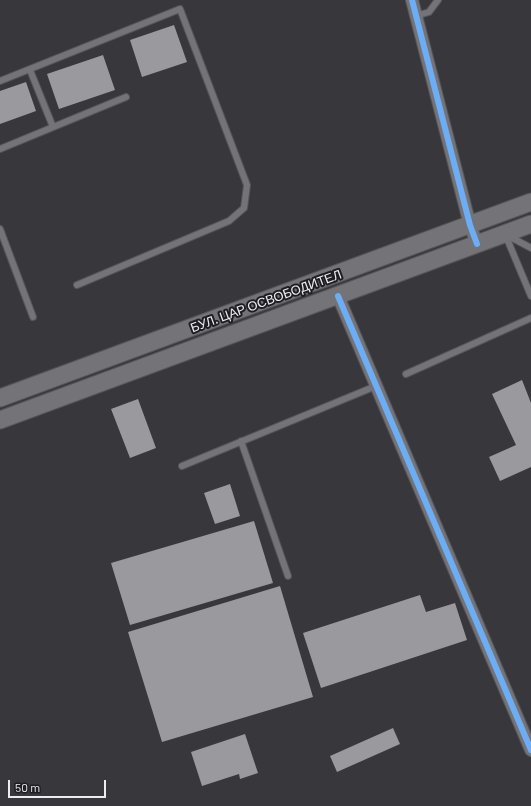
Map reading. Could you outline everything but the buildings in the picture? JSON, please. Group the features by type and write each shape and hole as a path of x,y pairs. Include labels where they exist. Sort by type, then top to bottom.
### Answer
{"main road":[{"name":"БУЛ. ЦАР ОСВОБОДИТЕЛ","path":"0,398 531,202"},
{"name":"БУЛ. ЦАР ОСВОБОДИТЕЛ","path":"0,420 531,224"}],"street":[{"path":"412,0 470,225 477,244"},
{"path":"338,296 531,750"}],"lane":[{"path":"416,16 429,12 438,0"},
{"path":"0,80 30,70 180,8 247,185 244,208 230,221 76,285"},
{"path":"30,70 53,127"},
{"path":"0,149 126,97"},
{"path":"0,228 33,317"},
{"path":"505,234 531,248"},
{"path":"505,234 531,296"},
{"path":"406,374 531,318"},
{"path":"182,466 376,386"},
{"path":"241,442 288,576"}],"cycle path":[{"path":"412,0 470,225 477,244"},
{"path":"338,296 531,750"}]}
